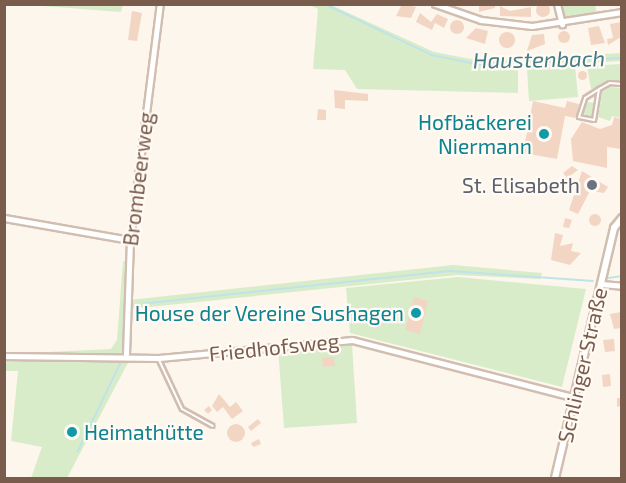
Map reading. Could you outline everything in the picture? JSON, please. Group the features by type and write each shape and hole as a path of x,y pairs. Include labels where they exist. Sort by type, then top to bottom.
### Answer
{"street":[{"name":"Brombeerweg","path":"126,354 130,240 160,4"},
{"path":"435,4 459,13 506,25 561,24 621,12"},
{"path":"459,4 459,13"},
{"path":"557,4 561,24"},
{"path":"4,218 130,240"},
{"name":"Schlinger Straße","path":"555,478 601,284 621,218"},
{"path":"601,284 621,286"},
{"name":"Friedhofsweg","path":"4,356 126,354 159,358 352,340 573,397"}],"lane":[{"path":"599,89 594,120 579,117 585,98 599,89 621,84"},
{"path":"159,358 182,409 213,426"}],"green space":[{"path":"30,5 123,5 121,12"},
{"path":"310,5 331,5 434,52 481,61 621,53 621,61 518,67 518,93 357,89 345,70 313,69 318,9"},
{"path":"561,5 595,5 597,14 566,18"},
{"path":"621,64 621,80 591,89 587,66"},
{"path":"575,65 578,97 529,101 527,69"},
{"path":"611,87 621,88 622,118 612,116 610,121 598,117 602,92"},
{"path":"589,102 594,104 596,109 594,114 589,116 584,114 582,109 584,104"},
{"path":"123,261 128,261 125,353 5,354 111,349 117,340"},
{"path":"453,265 542,273 540,279 457,275 130,309 129,300"},
{"path":"458,277 586,289 562,387 350,333 346,288"},
{"path":"352,344 357,423 284,428 278,348"},
{"path":"4,359 130,359 67,478 31,478 42,447 11,441 18,371 5,371"}],"building":[{"path":"543,3 548,5 550,10 548,15 543,17 538,15 536,10 538,5"},
{"path":"402,4 416,7 411,18 396,16"},
{"path":"479,4 495,4 495,8 479,12"},
{"path":"500,6 510,11 531,7 531,17 500,16"},
{"path":"132,11 142,13 137,41 128,40"},
{"path":"420,13 431,22 437,14 448,19 444,28 435,23 432,30 416,22"},
{"path":"457,20 462,22 464,27 462,32 457,34 452,32 450,27 452,22"},
{"path":"621,22 621,37 608,45 607,39 613,38 610,24"},
{"path":"599,26 605,43 591,45 588,28"},
{"path":"476,28 488,31 485,44 466,38"},
{"path":"566,31 570,37 566,43 562,43 558,35"},
{"path":"507,32 513,34 515,40 513,46 507,48 501,46 499,40 501,34"},
{"path":"544,34 545,44 527,51 532,35"},
{"path":"582,70 587,75 582,80 577,75"},
{"path":"334,90 368,94 368,101 345,100 345,109 335,108"},
{"name":"Hofbäckerei Niermann","path":"533,101 565,108 567,101 579,104 576,118 565,116 557,159 523,153"},
{"path":"318,109 326,110 326,120 317,120"},
{"path":"614,117 621,119 621,149 607,147 607,168 573,161 571,139 582,122 600,129 612,125"},
{"path":"572,166 578,170 567,178 563,173"},
{"name":"St. Elisabeth","path":"582,171 608,187 604,193 590,191 578,214 569,210"},
{"path":"595,214 601,220 595,226 589,220"},
{"path":"565,218 572,220 569,228 563,227"},
{"path":"555,233 563,235 560,246 573,243 571,251 581,253 570,265 551,260"},
{"name":"House der Vereine Sushagen","path":"414,297 428,301 420,334 405,330"},
{"path":"621,312 621,328 614,329 610,314"},
{"path":"614,339 615,351 605,352 603,340"},
{"path":"334,357 335,366 323,367 322,358"},
{"path":"610,374 611,386 603,387 602,375"},
{"path":"219,394 230,407 236,402 243,411 232,419 223,407 217,412 212,406"},
{"path":"617,398 621,398 621,406 617,407"},
{"path":"209,406 212,410 208,414 204,410"},
{"path":"258,419 261,423 251,431 248,427"},
{"path":"232,424 240,424 245,429 243,440 232,442 227,437 227,429"},
{"name":"Heimathütte","path":"74,427 78,433 74,439 70,439 66,431"},
{"path":"259,439 261,444 253,447 251,443"}],"waterway":[{"name":"Haustenbach","path":"325,4 432,55 481,65 622,58"},
{"path":"131,305 451,271 593,281"},
{"path":"609,278 622,276"},
{"path":"123,351 124,306"},
{"path":"78,451 122,360"}],"place":[{"name":"Hofbäckerei Niermann","path":"544,134"},
{"name":"St. Elisabeth","path":"592,185"},
{"name":"House der Vereine Sushagen","path":"416,313"},
{"name":"Heimathütte","path":"72,432"}]}
